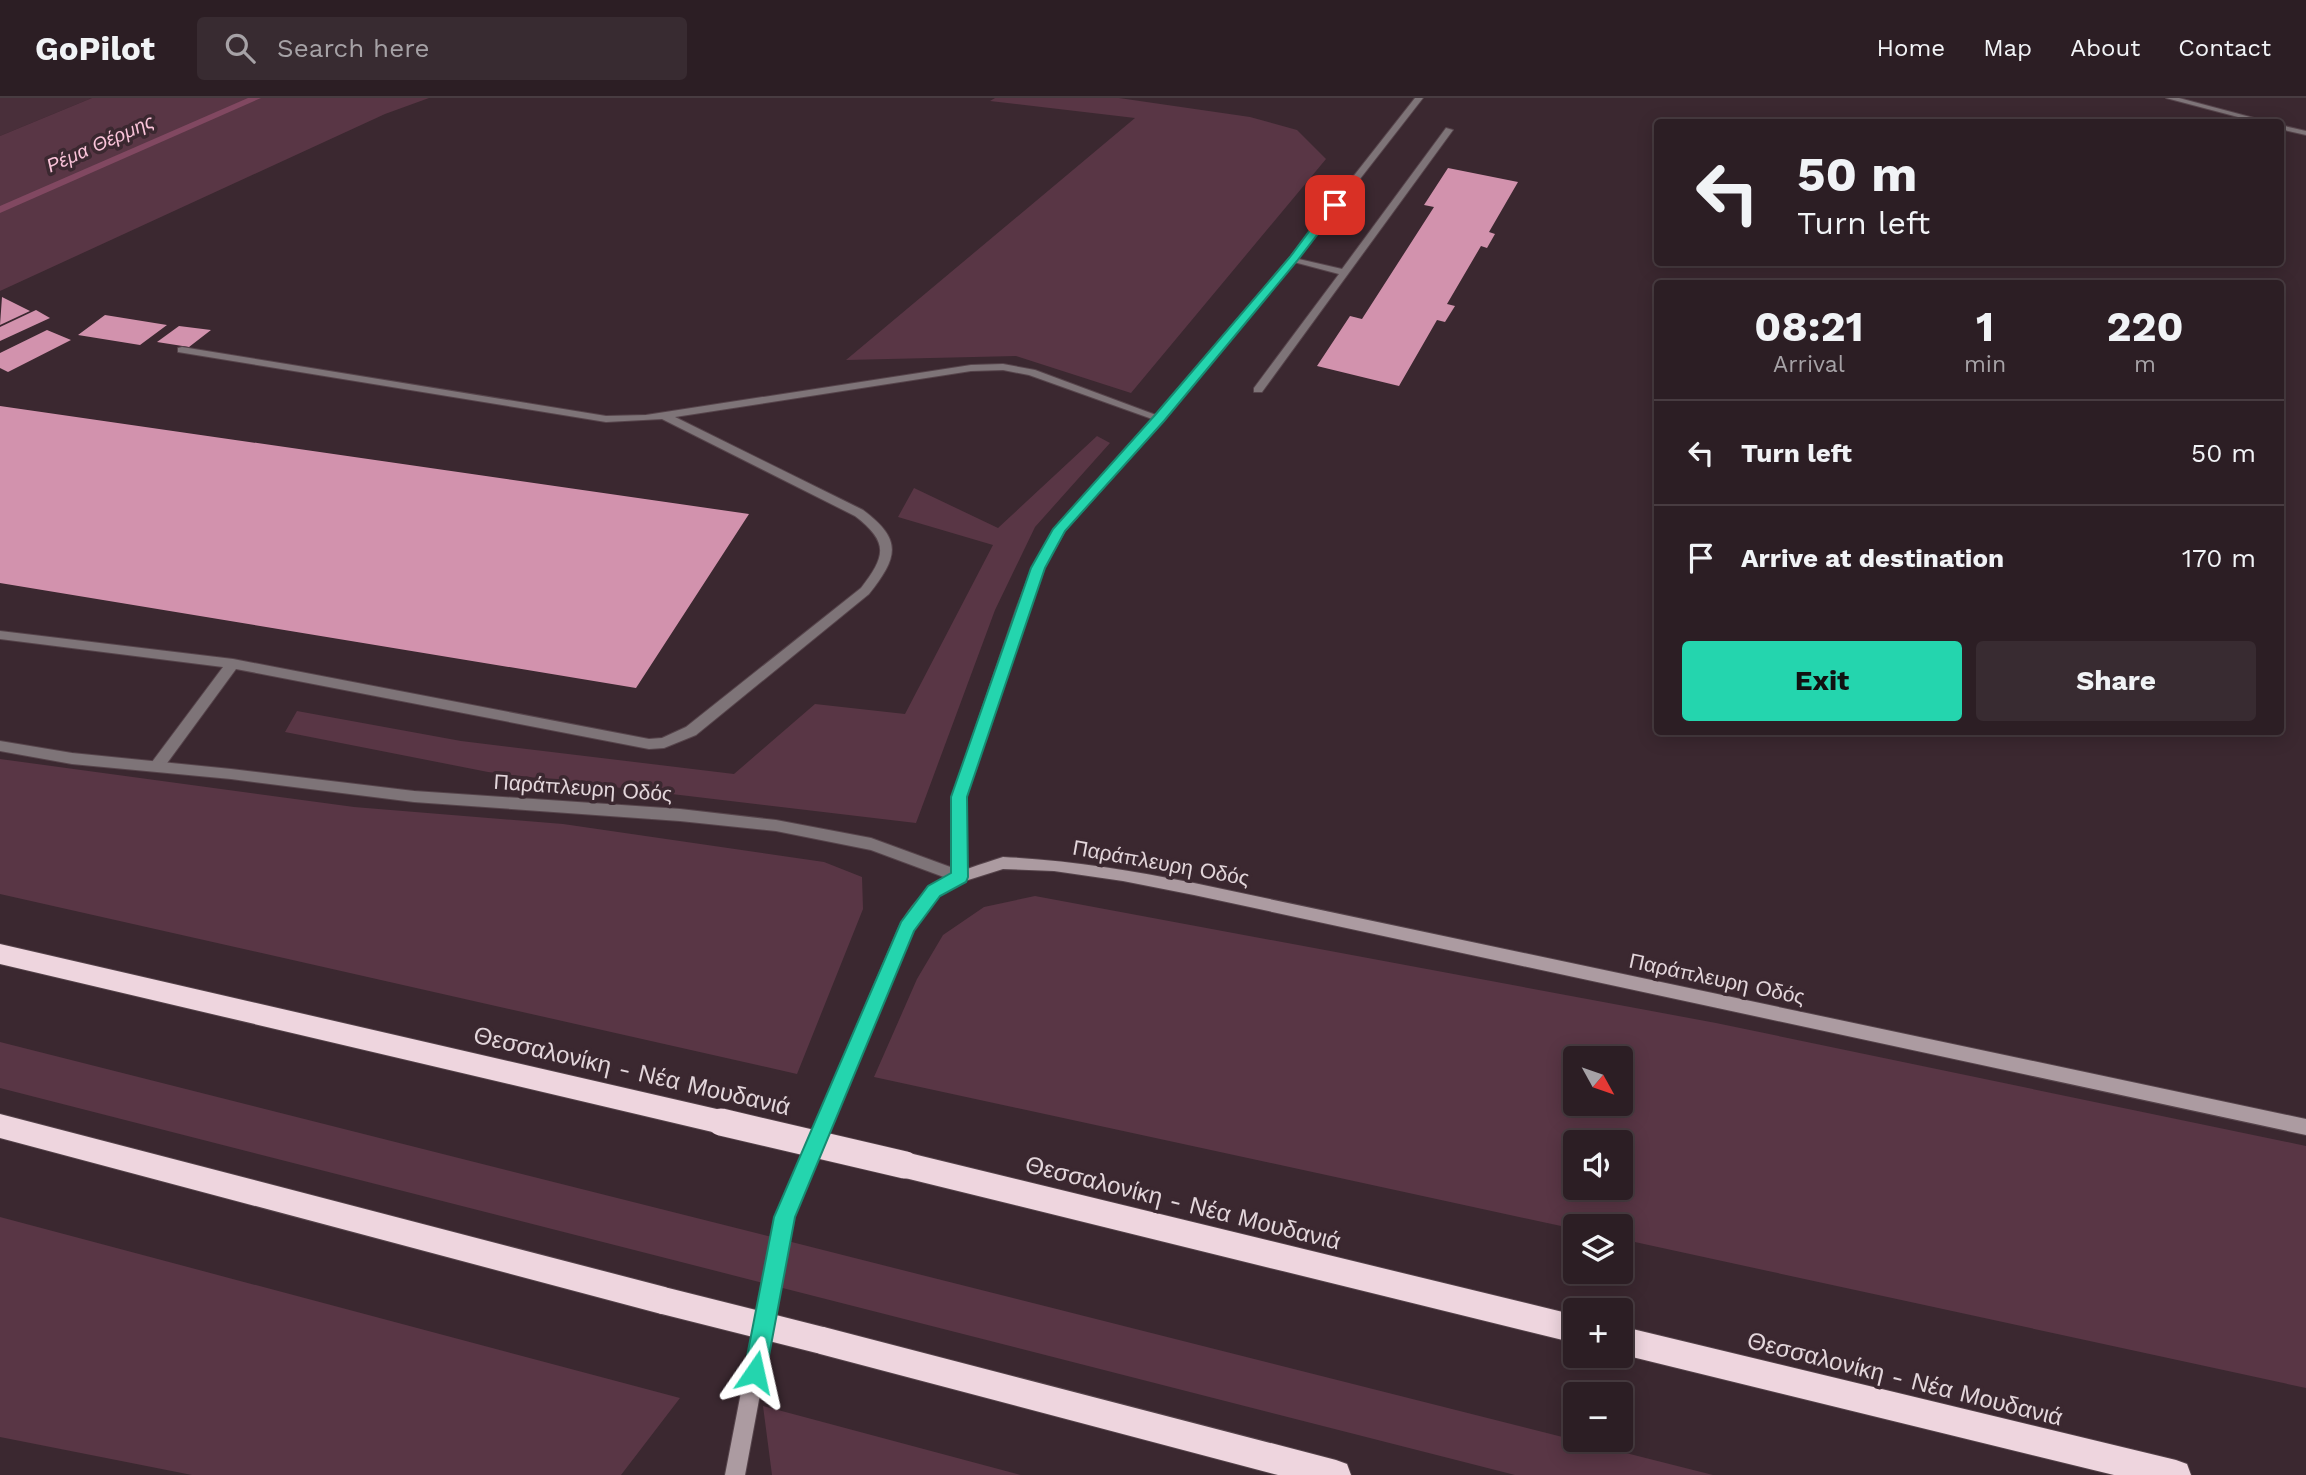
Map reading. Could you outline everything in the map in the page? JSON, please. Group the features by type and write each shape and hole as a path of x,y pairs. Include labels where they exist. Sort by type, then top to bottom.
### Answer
{"highway":[{"name":"Θεσσαλονίκη - Νέα Μουδανιά","path":"0,954 905,1165 1563,1326"},
{"path":"0,1126 1336,1475"},
{"name":"Θεσσαλονίκη - Νέα Μουδανιά","path":"1633,1343 2176,1475"}],"street":[{"path":"735,1475 784,1217 907,927 934,891 960,877 959,797 1038,568 1060,529 1159,418 1293,259 1419,98"},
{"path":"2170,98 2253,119"},
{"path":"2284,128 2306,133"},
{"path":"1258,390 1449,131"},
{"path":"1293,259 1343,272"},
{"path":"182,350 606,419 663,415 971,368 1003,367 1031,372 1159,418"},
{"path":"0,635 233,664 649,744 664,743 691,731 865,591 884,567 888,548 880,527 859,513 663,415"},
{"path":"157,766 233,664"},
{"name":"Παράπλευρη Οδός","path":"0,746 39,755 395,794 488,803 611,808 771,824 872,844 960,877 1003,863 1054,865 1123,874 2306,1127"}],"shaded area":[{"path":"0,98 92,98 0,136"},
{"path":"92,98 429,98 385,114 0,291 0,136"},
{"path":"995,98 1119,98 1250,117 1297,130 1326,159 1131,393 1016,356 846,360 1135,118 990,101"},
{"path":"1097,436 1110,443 1035,527 995,610 916,823 488,772 285,732 297,711 461,741 734,774 815,704 905,714 993,545 898,517 914,488 998,528"},
{"path":"0,759 354,807 563,824 824,862 862,877 863,909 797,1074 0,894"},
{"path":"1035,896 1716,1023 2306,1146 2306,1388 1633,1242 1633,1214 1563,1214 1563,1226 874,1077 917,979 943,935 984,907"},
{"path":"0,1042 1563,1437 1563,1452 1622,1452 1713,1475 1515,1475 0,1088"},
{"path":"0,1217 680,1398 621,1475 192,1475 0,1437"},
{"path":"763,1406 1021,1475 772,1475"}],"building":[{"path":"1448,168 1518,182 1489,232 1495,234 1487,248 1481,246 1447,304 1455,306 1445,322 1437,320 1399,386 1317,366 1350,316 1362,319 1434,207 1424,205"},
{"path":"2,297 30,311 0,325"},
{"path":"36,310 50,318 0,341 0,327"},
{"path":"105,315 167,325 140,345 78,335"},
{"path":"179,326 211,330 189,347 157,342"},
{"path":"47,330 71,340 8,372 0,368 0,353"},
{"path":"0,406 749,514 636,688 0,583"}],"waterway":[{"name":"Ρέμα Θέρμης","path":"0,210 256,98"}],"route":[{"path":"755,1372 784,1217 907,927 934,891 960,877 959,797 1038,568 1060,529 1159,418 1335,205"}]}
